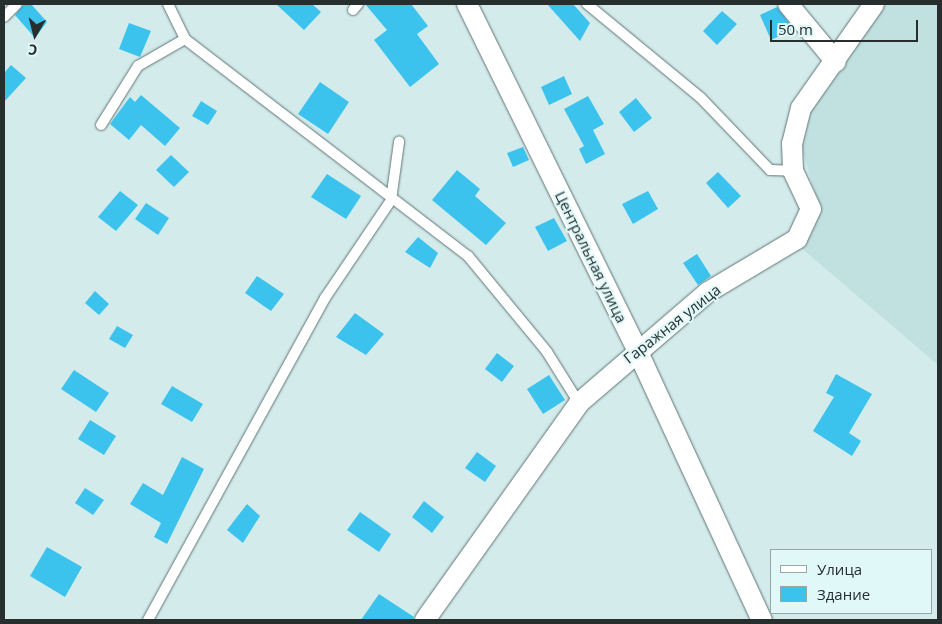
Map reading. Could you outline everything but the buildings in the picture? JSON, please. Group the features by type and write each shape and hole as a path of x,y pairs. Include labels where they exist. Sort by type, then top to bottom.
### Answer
{"street":[{"name":"Центральная улица","path":"467,4 637,350 762,620"},
{"path":"788,4 836,62"},
{"name":"Гаражная улица","path":"425,620 579,403 637,350 708,292 797,239 811,209 793,171 792,144 801,108 836,62 874,4"}],"lane":[{"path":"4,17 17,4"},
{"path":"168,4 185,39 390,200 468,256 546,352 579,403"},
{"path":"587,4 700,97 770,170 793,171"},
{"path":"101,125 138,66 185,39"},
{"path":"148,620 324,298 390,200 399,142"}],"shaded area":[{"path":"883,4 938,4 938,365 799,246 820,211 802,149 813,105"}]}
